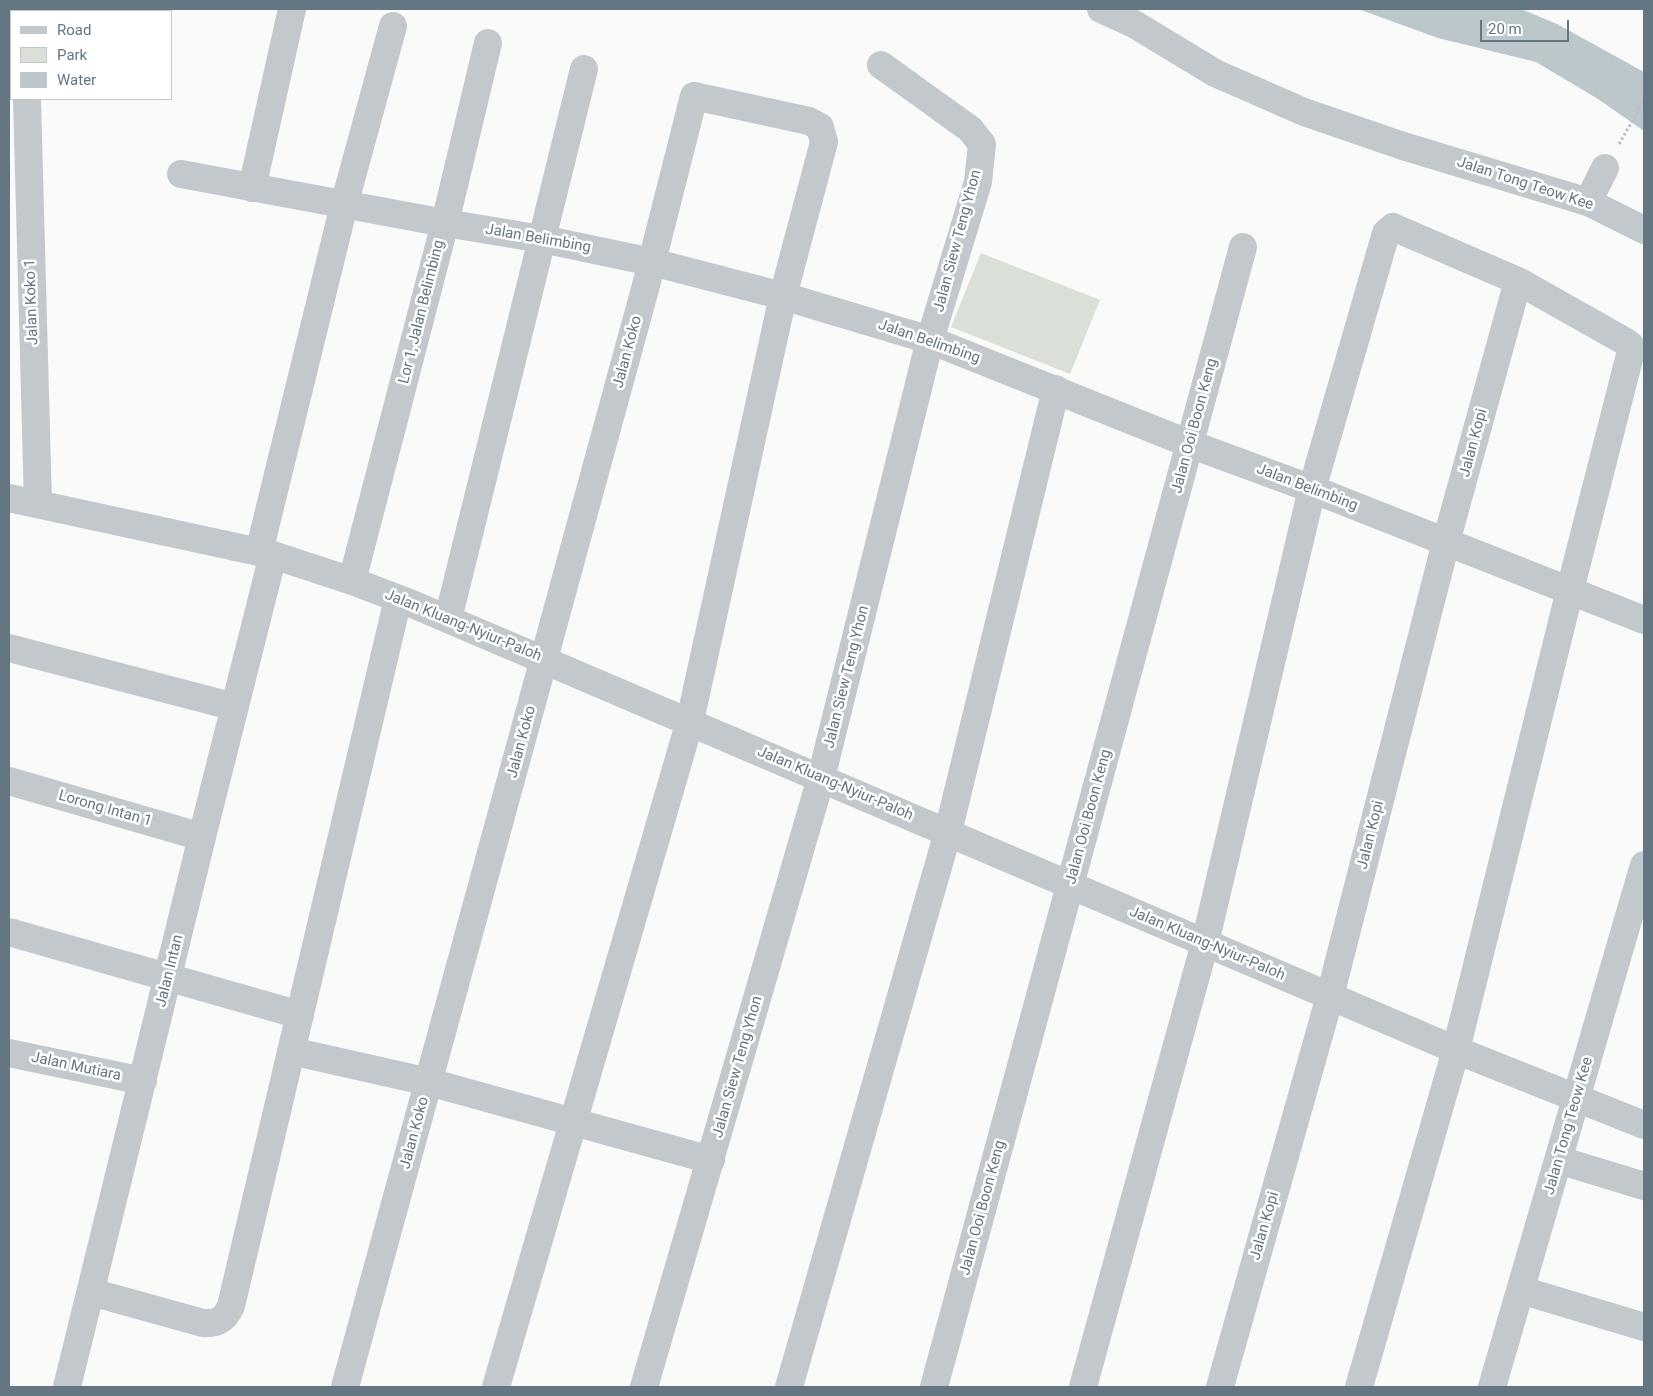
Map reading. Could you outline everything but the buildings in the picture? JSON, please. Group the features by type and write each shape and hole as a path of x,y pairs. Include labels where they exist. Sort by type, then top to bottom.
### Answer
{"street":[{"path":"252,188 292,9"},
{"name":"Jalan Tong Teow Kee","path":"1101,9 1134,24 1215,73 1304,112 1403,146 1588,202 1644,230"},
{"name":"Jalan Intan","path":"67,1387 235,707 266,554 344,205 393,26"},
{"name":"Lor 1, Jalan Belimbing","path":"352,581 445,223 488,43"},
{"name":"Jalan Siew Teng Yhon","path":"644,1387 821,778 930,340 978,182 982,144 970,129 881,65"},
{"path":"448,619 584,69"},
{"name":"Jalan Koko","path":"344,1387 545,659 652,262 694,96 809,121 820,127 824,142 783,296"},
{"name":"Jalan Koko 1","path":"27,100 38,504"},
{"path":"1588,202 1605,168"},
{"name":"Jalan Belimbing","path":"181,174 344,205 542,239 652,262 783,296 930,340 1190,444 1312,489 1644,620"},
{"path":"1083,1387 1205,943 1312,489 1386,233 1393,227 1518,281 1626,342 1630,345 1631,351 1456,1050 1359,1387"},
{"name":"Jalan Ooi Boon Keng","path":"934,1387 1243,247"},
{"name":"Jalan Kopi","path":"1220,1387 1330,996 1446,542 1518,281"},
{"path":"496,1387 690,721 783,296"},
{"path":"789,1387 948,832 1056,389"},
{"name":"Jalan Kluang-Nyiur-Paloh","path":"9,498 266,554 352,581 398,598 545,659 1070,886 1456,1050 1644,1125"},
{"path":"91,1292 212,1324 221,1321 227,1315 231,1306 398,598"},
{"path":"9,648 235,707"},
{"name":"Lorong Intan 1","path":"9,781 202,837"},
{"name":"Jalan Tong Teow Kee","path":"1492,1387 1644,865"},
{"path":"9,932 300,1015"},
{"path":"291,1051 429,1082 711,1160"},
{"name":"Jalan Mutiara","path":"9,1054 143,1081"},
{"path":"1559,1160 1644,1186"},
{"path":"1521,1290 1644,1327"}],"path":[{"path":"1605,168 1644,102"}],"green space":[{"path":"981,253 1100,300 1070,374 951,327"}],"water":[{"path":"1358,9 1521,9 1557,24 1644,72 1644,131 1598,99 1536,62 1438,38"}]}
